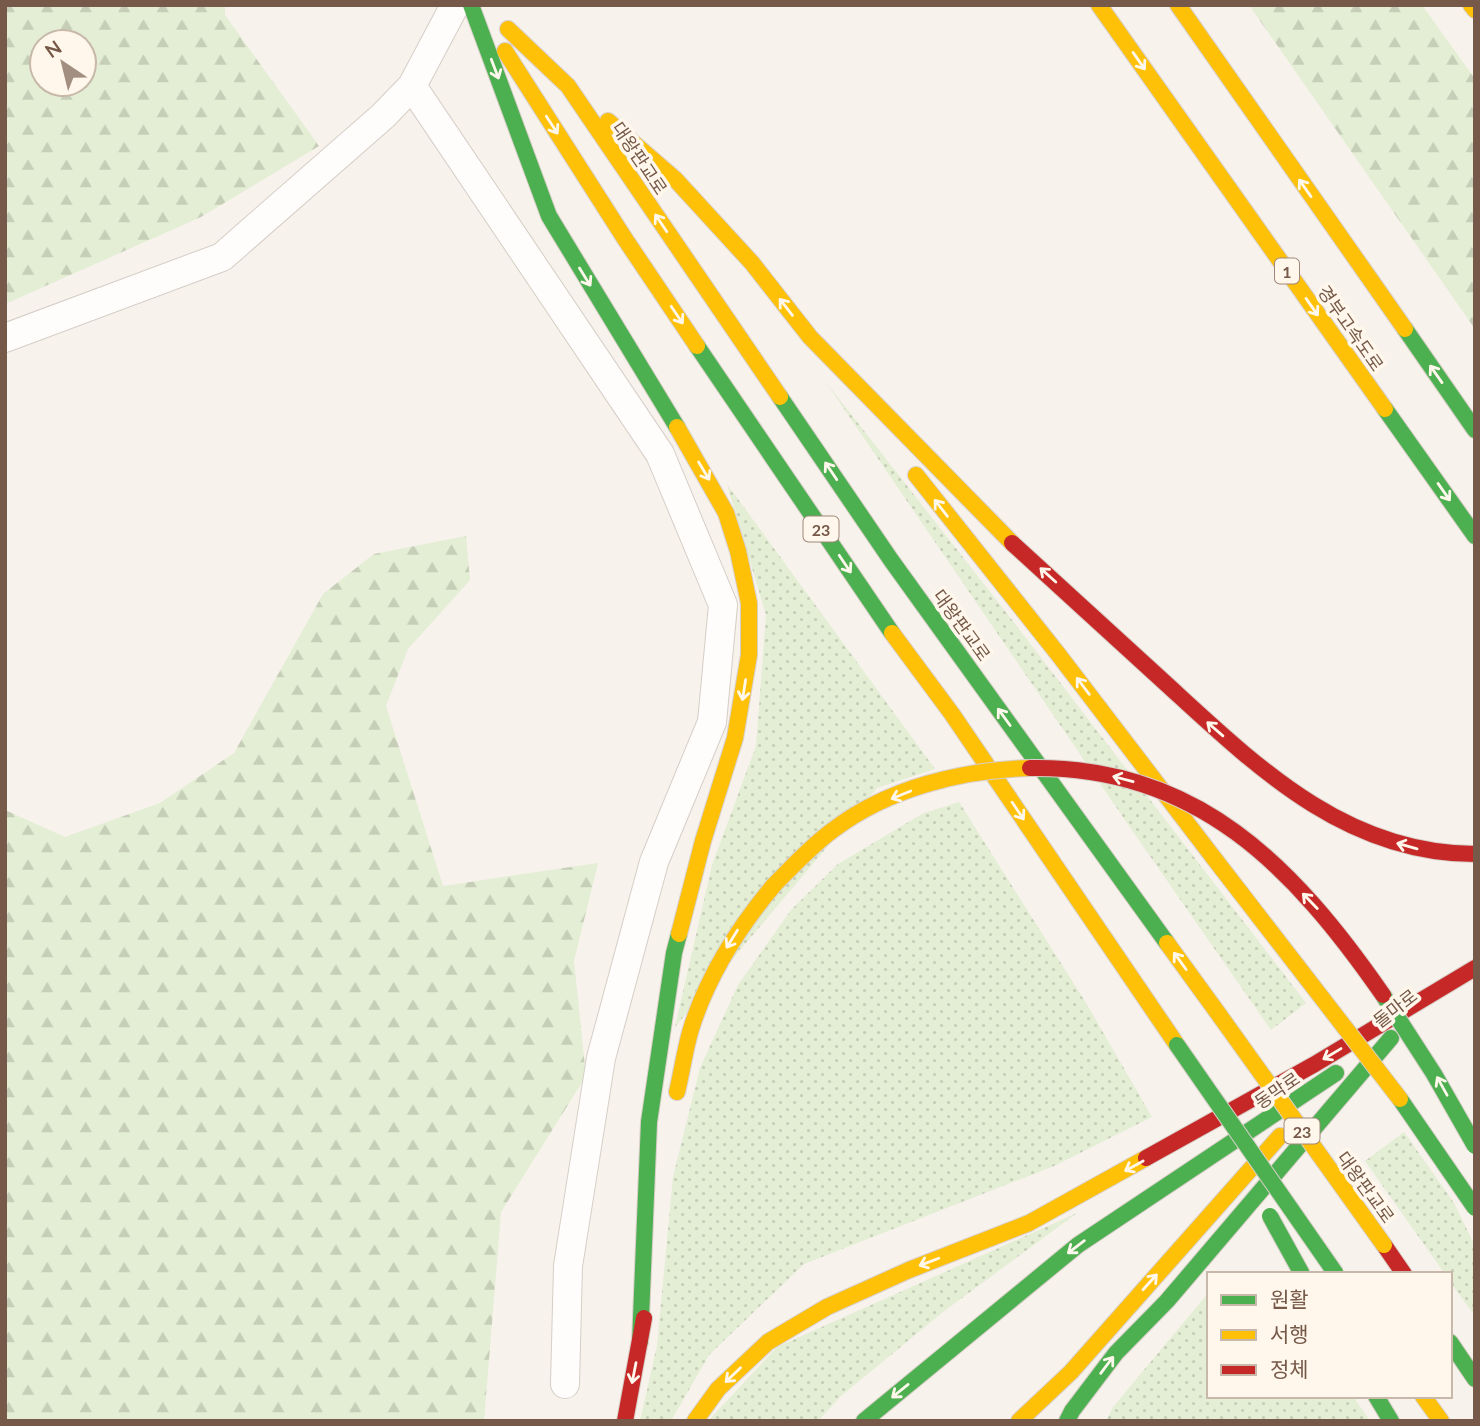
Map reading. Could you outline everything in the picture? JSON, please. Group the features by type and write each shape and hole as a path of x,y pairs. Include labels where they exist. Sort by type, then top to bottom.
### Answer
{"main road":[{"name":"23","path":"473,5 625,239 892,633 952,714 1335,1272"},
{"path":"473,5 549,216 708,478 726,513 738,551 748,603 749,654 735,737 674,953 649,1122 640,1342"},
{"name":"대왕판교로","path":"482,5 568,86 891,560 1403,1272"},
{"name":"경부고속도로","path":"1099,5 1475,536"},
{"path":"1178,5 1475,430"},
{"path":"1471,5 1475,10"},
{"path":"568,86 676,179 751,263 889,440"},
{"path":"810,337 1004,536 1273,779 1372,836 1413,849 1453,855 1475,854"},
{"path":"905,461 1058,654 1414,1118 1475,1208"},
{"path":"675,1103 691,1029 727,946 747,916 774,885 821,839 853,816 921,787 960,775 1021,768 1071,769 1120,777 1172,795 1209,812 1242,836 1314,904 1352,950 1393,1007 1435,1074 1475,1146"},
{"path":"695,1421 718,1389 768,1342 827,1307 909,1270 1029,1223 1315,1064 1475,969"},
{"name":"돌마로","path":"1336,1073 1395,1033 1475,969"},
{"path":"1068,1421 1072,1411 1116,1353 1167,1301 1395,1033"},
{"path":"1177,1045 1301,1272"},
{"name":"동막로","path":"864,1421 1078,1245 1336,1073"},
{"name":"동막로","path":"1019,1421 1071,1372 1336,1073"},
{"path":"625,1421 640,1342 663,1176"},
{"path":"1452,1345 1475,1379"},
{"path":"1377,1398 1391,1421"},
{"path":"1424,1398 1441,1421"}],"street":[{"path":"5,338 222,257 383,116 411,86 455,5"},
{"path":"411,86 660,454 723,605 712,722 654,862 600,1058 568,1266 565,1384"}],"green space":[{"path":"5,5 225,5 225,15 319,146 201,217 5,304"},
{"path":"1249,5 1422,5 1475,79 1475,329"},
{"path":"825,381 1306,1003 1271,1030 1127,823"},
{"path":"727,484 935,769 877,788 675,1027 712,865 756,746 766,615"},
{"path":"466,536 470,580 408,649 386,706 443,886 598,863 574,961 586,1076 501,1212 484,1421 5,1421 5,810 65,837 160,803 234,753 323,594 374,554"},
{"path":"959,802 1086,1003 1152,1117 1054,1166 804,1264 709,1355 671,1421 640,1421 657,1346 673,1177 700,1068 738,985 791,910 838,864 922,814"},
{"path":"1404,1132 1454,1203 1475,1246 1475,1316 1452,1285 1452,1272 1444,1272 1365,1161"},
{"path":"1077,1213 943,1312 841,1396 818,1421 708,1421 777,1347"},
{"path":"1207,1294 1207,1398 1354,1398 1370,1421 1106,1421 1113,1407"}],"traffic: fast":[{"path":"471,5 549,216 677,427"},
{"path":"1405,329 1475,430"},
{"path":"697,346 892,633"},
{"path":"780,397 891,560 1167,943"},
{"path":"1385,409 1475,536"},
{"path":"640,1342 649,1122 679,934"},
{"path":"1383,995 1434,1074 1475,1146"},
{"path":"1067,1421 1116,1353 1167,1301 1391,1038"},
{"path":"1177,1045 1335,1272"},
{"path":"864,1421 1078,1245 1336,1073"},
{"path":"1400,1099 1475,1208"},
{"path":"1270,1216 1301,1272"},
{"path":"1452,1345 1475,1379"},
{"path":"1377,1398 1391,1421"}],"traffic: slow":[{"path":"1099,5 1385,409"},
{"path":"1178,5 1405,329"},
{"path":"1471,5 1475,10"},
{"path":"508,29 568,86 780,397"},
{"path":"505,51 697,346"},
{"path":"608,121 675,179 752,263 810,337 1012,543"},
{"path":"677,427 726,513 738,551 749,603 749,655 735,738 703,841 679,934"},
{"path":"916,475 1058,654 1213,857"},
{"path":"892,633 952,714 1177,1045"},
{"path":"774,885 825,836 854,815 877,803 902,792 952,777 1030,768"},
{"path":"1213,857 1400,1099"},
{"path":"677,1092 691,1029 706,990 736,935 774,885"},
{"path":"1167,943 1220,1016"},
{"path":"1220,1016 1384,1245"},
{"path":"1019,1421 1071,1372 1280,1136"},
{"path":"695,1421 718,1389 768,1342 827,1307 909,1270 1029,1223 1146,1158"},
{"path":"1424,1398 1441,1421"}],"traffic: jam":[{"path":"1012,543 1231,742 1266,772 1303,798 1342,821 1383,838 1427,850 1475,854"},
{"path":"1030,768 1089,772 1143,784 1192,805 1236,832 1276,866 1314,905 1383,995"},
{"path":"1146,1158 1315,1064 1475,968"},
{"path":"1384,1245 1403,1272"},
{"path":"625,1421 644,1318"}]}
